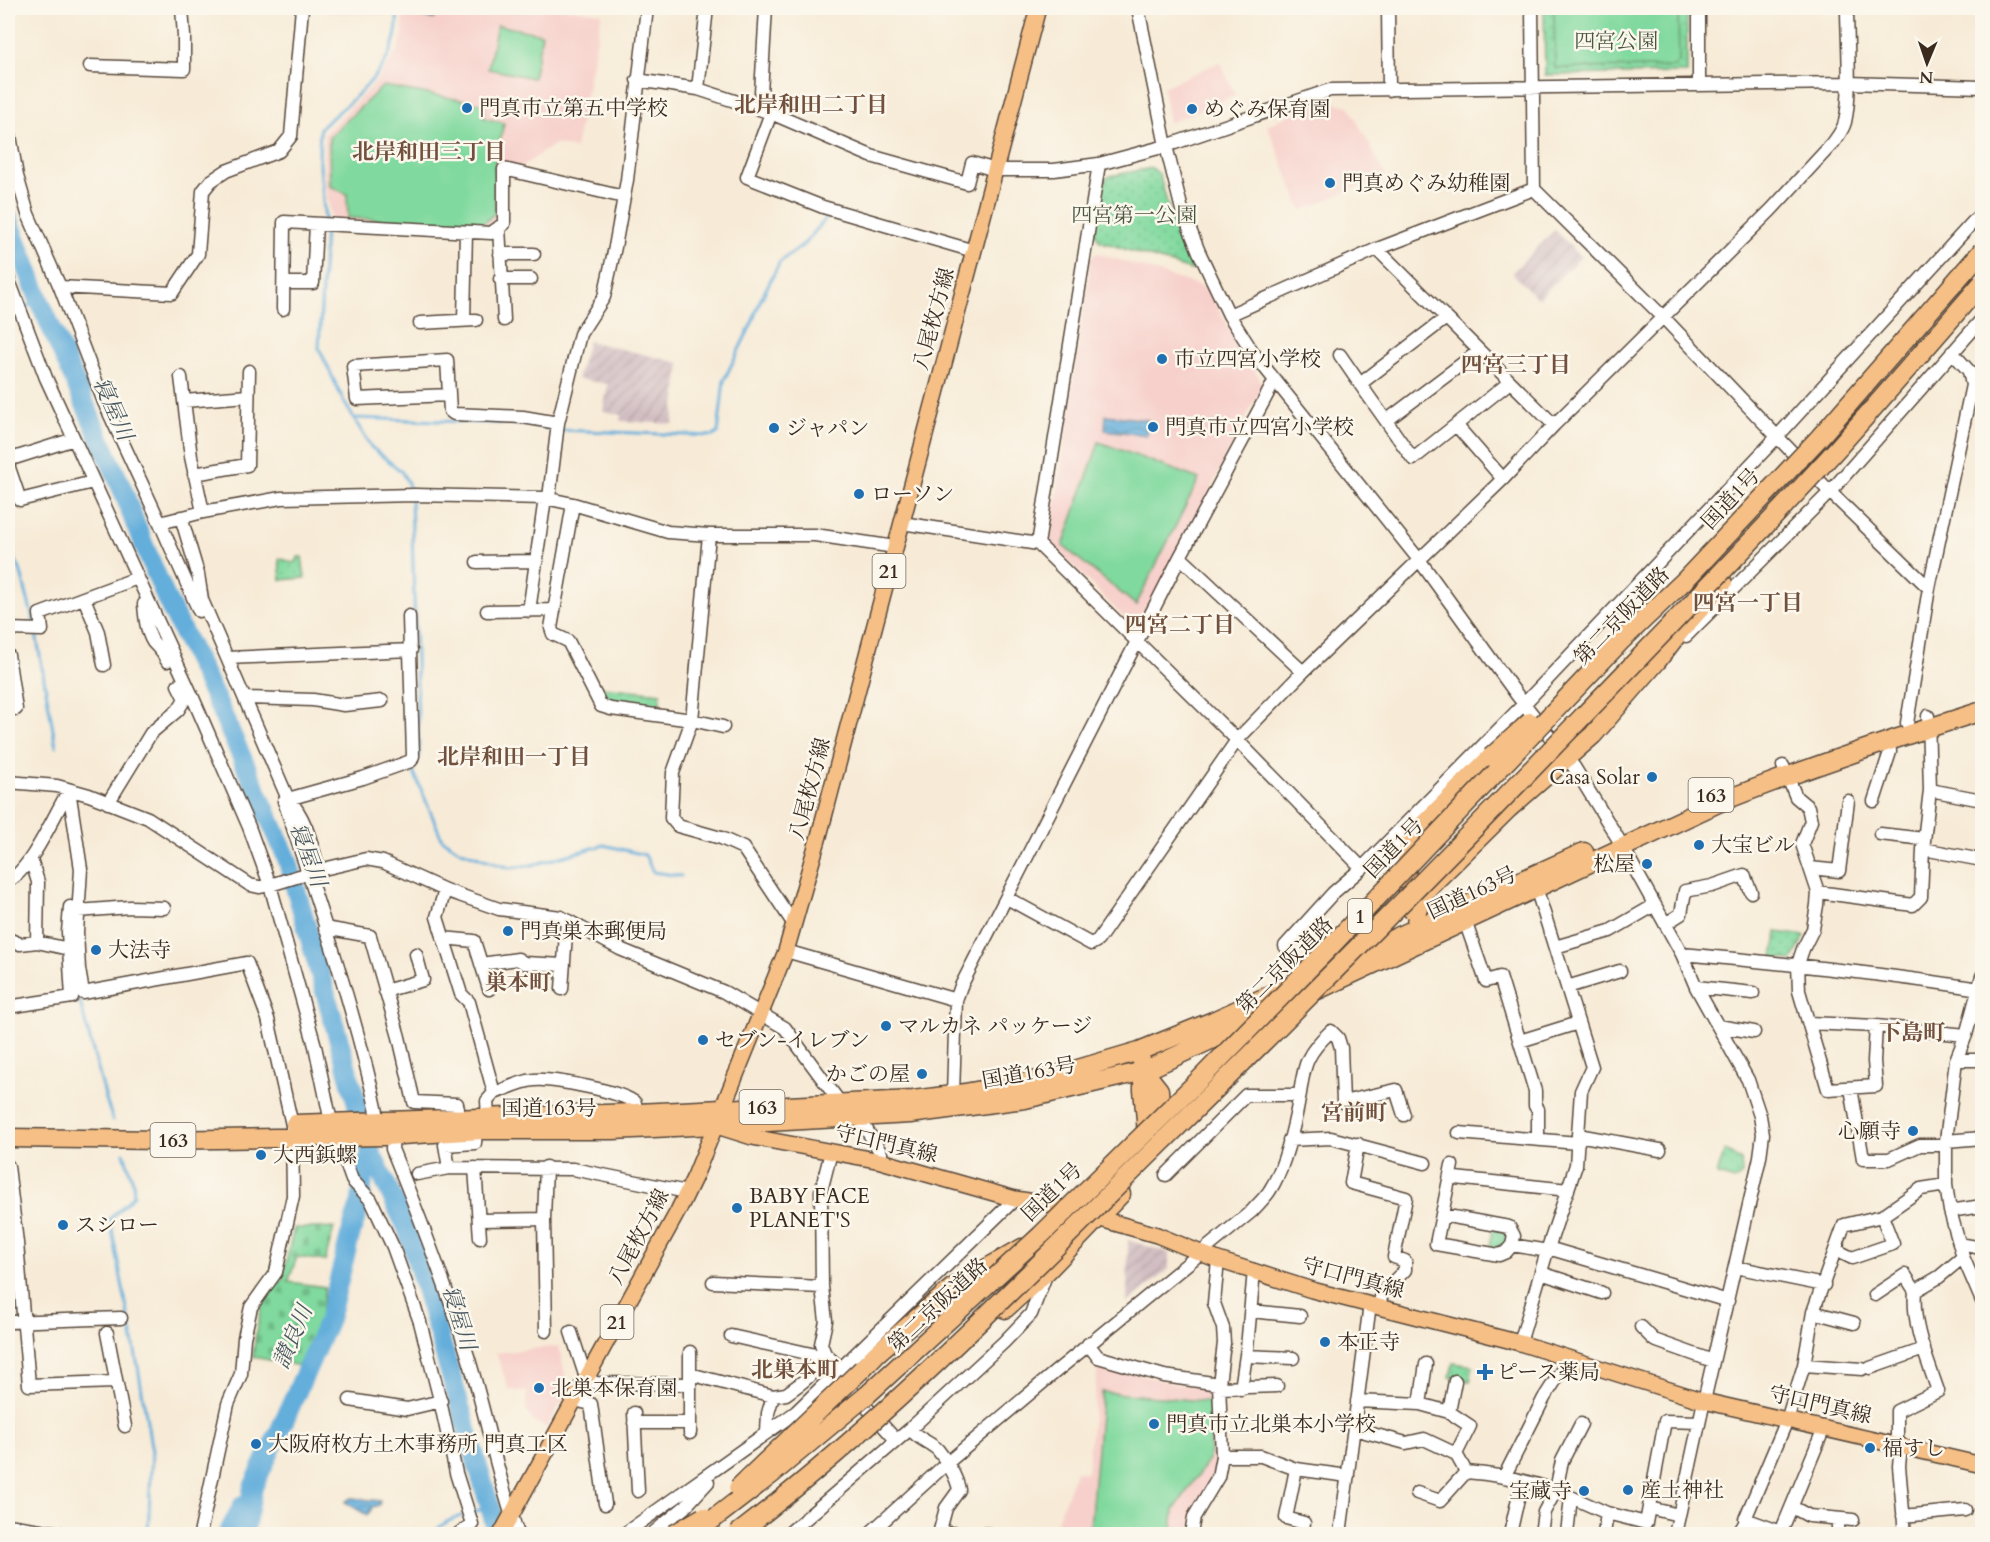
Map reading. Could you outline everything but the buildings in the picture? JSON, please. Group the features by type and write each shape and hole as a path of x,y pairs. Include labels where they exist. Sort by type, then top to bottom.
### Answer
{"highway":[{"name":"国道1号","path":"691,1534 772,1474 867,1395 1041,1235 1198,1081 1331,946 1620,642 1686,579 1819,438 1983,254"},
{"name":"第二京阪道路","path":"702,1534 870,1397 1043,1238 1341,940 1822,440 1983,254"},
{"name":"第二京阪道路","path":"737,1534 814,1473 884,1413 1050,1255 1456,849 1713,582 1835,451 1983,285"},
{"name":"1","path":"744,1534 887,1414 1053,1258 1424,885 1698,602 1836,453 1983,285"},
{"path":"1419,934 1417,910 1426,890 1508,809 1593,735 1657,662 1680,631 1787,513 1836,453"},
{"path":"1419,934 1408,897 1406,851 1412,836 1491,757 1620,642"},
{"name":"国道163号","path":"8,1126 292,1131 613,1130 841,1104 913,1100 1044,1079 1139,1051 1419,934 1619,842 1714,794 1889,740 1983,698"},
{"name":"国道163号","path":"1785,771 1907,723 1928,722 1983,711"},
{"name":"国道163号","path":"386,1130 488,1117 636,1113 718,1117 764,1131 858,1116 910,1114 1025,1099 1144,1071 1419,934 1465,921 1534,882"},
{"path":"856,1440 877,1430 1047,1271 1144,1145 1147,1123 1143,1087 1144,1071 1139,1051"},
{"name":"国道163号","path":"8,1138 153,1140 292,1131"},
{"path":"691,1534 876,1354 952,1288 1089,1217"},
{"path":"674,1534 709,1513 834,1428"},
{"path":"755,1534 814,1473"}],"main road":[{"name":"八尾枚方線","path":"501,1534 687,1192 786,951 819,836 1038,8"},
{"name":"守口門真線","path":"764,1131 831,1152 881,1161 1015,1199 1048,1204 1157,1235 1200,1254 1312,1290 1520,1343 1704,1401 1983,1465"}],"street":[{"path":"90,66 184,69 182,8"},
{"path":"60,287 172,293 198,254 203,191 211,181 226,171 279,151 291,136 302,8"},
{"path":"529,611 558,423 580,334 604,297 624,197 647,8"},
{"path":"698,89 707,8"},
{"path":"766,8 761,93 771,113 747,177 823,207 974,251"},
{"path":"1138,8 1166,146 1182,210 1211,280 1229,315 1254,354 1420,561 1568,759 1655,905 1682,954 1696,987 1748,1080 1760,1116 1763,1134 1760,1157 1675,1534"},
{"path":"1388,8 1389,90"},
{"path":"1532,8 1534,189 1663,317 1776,438 1929,588"},
{"path":"1699,8 1699,86"},
{"path":"1007,898 1091,944 1098,940 1237,740 1303,672 1503,479 1554,425 1771,210 1833,143 1842,131 1845,121 1848,83 1847,8"},
{"path":"638,80 698,89 771,113 871,156 967,183 972,163 995,170 1054,170 1098,164 1166,146 1330,90 1848,83 1983,87"},
{"path":"8,124 17,176 28,214 60,287 104,402 286,800 294,805 308,834 325,928 360,1046 392,1149 430,1243 467,1352 518,1534"},
{"path":"1038,544 1098,164"},
{"path":"283,309 284,222 491,233 504,224 504,169 624,197"},
{"path":"1229,315 1377,249 1534,189"},
{"path":"1285,946 1333,893 1362,868 1525,703 1776,438 1983,212"},
{"path":"284,283 313,284 321,224"},
{"path":"499,227 504,320"},
{"path":"420,323 470,320 466,232"},
{"path":"1377,249 1554,425"},
{"path":"500,254 534,254"},
{"path":"8,278 46,378 193,698 249,827 270,885 315,1046 334,1131 352,1180 371,1200 393,1247 420,1322 441,1401 456,1473 472,1524 458,1534"},
{"path":"500,279 531,279"},
{"path":"1360,384 1446,318"},
{"path":"1657,662 1830,492 1983,319"},
{"path":"1386,421 1479,351"},
{"path":"1907,723 1929,588 1972,385 1969,371 1952,352"},
{"path":"1340,355 1413,459 1510,382"},
{"path":"449,395 357,399 353,366 447,360 450,411 454,414 523,417 558,423"},
{"path":"194,474 247,465 249,371"},
{"path":"181,377 194,474 202,512"},
{"path":"953,1095 956,1000 961,986 1180,557 1275,380"},
{"path":"184,401 248,396"},
{"path":"1456,425 1503,479"},
{"path":"8,459 74,439"},
{"path":"8,465 20,500 93,482"},
{"path":"160,523 202,512 281,498 415,495 547,498 668,532 710,535 815,535 895,547"},
{"path":"573,504 551,628 554,634 568,641 601,706 723,727"},
{"path":"181,517 198,574 202,600 286,800"},
{"path":"902,523 1038,544 1237,740 1362,868"},
{"path":"107,528 160,638 166,642"},
{"path":"710,535 692,720 673,773 671,818 678,826 721,838 743,848 794,923"},
{"path":"1180,557 1303,672"},
{"path":"477,562 537,561"},
{"path":"8,629 42,630 40,614 132,580"},
{"path":"84,598 98,632 104,665"},
{"path":"108,803 151,733 178,710 184,699 162,649 153,642 146,625 144,604"},
{"path":"487,611 554,610"},
{"path":"286,800 363,778 411,761 413,756 409,616"},
{"path":"227,658 411,650"},
{"path":"8,655 16,709"},
{"path":"244,698 313,700 344,705 382,701"},
{"path":"1818,892 1913,905 1921,897 1923,844 1930,790 1928,722"},
{"path":"1874,801 1890,752 1889,740"},
{"path":"1785,771 1796,797 1808,807 1811,821 1802,844 1818,892 1813,929 1798,964 1799,992 1828,1089 1876,1086 1874,1061 1876,1026"},
{"path":"8,782 57,786 148,818 250,885 259,887 270,885 314,871 366,859 376,860 445,890 499,909 561,917 617,947 724,992 785,1028 841,1104 858,1116 881,1153 881,1161"},
{"path":"8,881 22,872 31,859 69,790"},
{"path":"69,790 81,869 78,911 79,969 83,993 247,963 268,1019 292,1131 293,1196 276,1272 251,1307 244,1338 241,1374 228,1404 200,1534"},
{"path":"1930,790 1983,800"},
{"path":"1810,868 1839,871 1848,801"},
{"path":"1398,831 1394,863 1408,897"},
{"path":"1880,834 1983,860"},
{"path":"31,859 38,882 37,942"},
{"path":"8,1007 72,997 69,949 73,872 81,869"},
{"path":"1665,924 1681,914 1685,891 1712,886 1744,875 1751,892"},
{"path":"1520,1343 1576,1166 1581,1091 1592,1067 1534,882"},
{"path":"445,890 437,917 461,994 469,1002 494,1093"},
{"path":"1555,947 1610,931 1655,905"},
{"path":"78,911 130,907 164,908"},
{"path":"562,989 567,920"},
{"path":"1465,921 1486,981 1500,977 1535,1090 1535,1106 1538,1109 1538,1139"},
{"path":"325,928 370,936 399,1037 414,1102 456,1104 460,1119"},
{"path":"443,938 474,941 489,990"},
{"path":"8,939 20,944 37,942 69,949"},
{"path":"786,951 956,1000"},
{"path":"386,991 423,980 416,954"},
{"path":"1682,954 1798,964 1979,989"},
{"path":"481,964 518,958 524,963 564,965"},
{"path":"1568,987 1620,971"},
{"path":"1983,976 1966,1035 1956,1060 1946,1143 1946,1185 1950,1211 1963,1257 1983,1301"},
{"path":"1696,987 1753,993"},
{"path":"1520,1041 1578,1023"},
{"path":"1809,1023 1876,1026 1966,1035"},
{"path":"1718,1026 1754,1032"},
{"path":"869,1534 946,1464 1088,1344 1252,1211 1270,1191 1280,1171 1299,1095 1303,1067 1315,1045 1331,1031 1338,1038 1341,1048 1343,1101 1396,1090 1404,1115"},
{"path":"1956,1060 1983,1060"},
{"path":"488,1117 487,1101 494,1093 537,1079 589,1087 625,1096 634,1103 636,1113"},
{"path":"1851,1088 1863,1159 1890,1159 1920,1145 1983,1138"},
{"path":"1166,1175 1245,1095 1299,1095"},
{"path":"448,1168 445,1145 475,1143 476,1131"},
{"path":"1459,1133 1538,1139 1578,1139 1659,1150"},
{"path":"1289,1140 1331,1138 1425,1163"},
{"path":"1344,1533 1357,1401 1375,1306 1382,1293 1405,1270 1405,1261 1394,1257 1406,1198 1352,1184 1358,1144"},
{"path":"571,1332 586,1378 596,1383 690,1379 773,1395 786,1395 812,1374 822,1355 821,1344 826,1321 822,1287 821,1191 831,1152"},
{"path":"8,1166 29,1384 115,1382"},
{"path":"546,1167 544,1219 546,1330"},
{"path":"417,1174 448,1168 573,1168 687,1192"},
{"path":"475,1168 480,1238"},
{"path":"1442,1215 1509,1227 1514,1236 1512,1245 1506,1252 1499,1255 1436,1244 1442,1215 1454,1171 1568,1190"},
{"path":"1738,1534 1747,1520 1745,1519 1788,1420 1804,1365 1813,1312 1845,1225 1882,1216 1921,1189 1946,1185"},
{"path":"624,1534 796,1412 1015,1199"},
{"path":"1950,1211 1983,1206"},
{"path":"1836,1250 1852,1258 1893,1244 1882,1216"},
{"path":"479,1220 544,1219"},
{"path":"1959,1244 1983,1248"},
{"path":"1512,1245 1548,1250 1728,1301"},
{"path":"1915,1291 1939,1277 1963,1257"},
{"path":"1191,1534 1194,1517 1218,1477 1222,1456 1219,1386 1224,1328 1214,1303 1218,1260"},
{"path":"1735,1267 1824,1285"},
{"path":"1241,1389 1254,1270"},
{"path":"788,1534 910,1430 1004,1342 1031,1314 1047,1271"},
{"path":"1541,1273 1602,1293"},
{"path":"1875,1295 1905,1275 1915,1291 1917,1326 1938,1391 1897,1411 1905,1534"},
{"path":"713,1282 822,1287"},
{"path":"1251,1311 1300,1316"},
{"path":"1813,1312 1854,1323"},
{"path":"8,1322 121,1318"},
{"path":"1641,1327 1654,1340 1713,1361"},
{"path":"107,1334 125,1426"},
{"path":"731,1336 822,1355 837,1365 842,1380 896,1440"},
{"path":"1088,1344 1098,1357 1164,1376 1241,1389 1277,1386"},
{"path":"1804,1365 1866,1369 1924,1348"},
{"path":"638,1491 634,1418 690,1428 690,1352"},
{"path":"1246,1356 1293,1358"},
{"path":"1505,1475 1544,1398 1569,1359"},
{"path":"1420,1404 1426,1364"},
{"path":"1449,1412 1455,1381"},
{"path":"767,1432 767,1419 773,1395"},
{"path":"350,1400 407,1409 441,1401"},
{"path":"574,1400 591,1404 605,1504"},
{"path":"1357,1401 1420,1404 1449,1412 1470,1426 1456,1454"},
{"path":"1466,1472 1505,1475 1556,1491 1607,1513 1646,1523 1665,1421 1699,1422"},
{"path":"1541,1534 1544,1512 1556,1491 1562,1461 1581,1424"},
{"path":"1747,1520 1766,1531 1781,1532 1824,1428"},
{"path":"1354,1429 1406,1443 1424,1439 1456,1454 1466,1472"},
{"path":"910,1430 917,1438 937,1449 957,1481 958,1490 946,1508 939,1534 989,1534"},
{"path":"1222,1456 1260,1456 1296,1469 1348,1476"},
{"path":"652,1534 684,1507 722,1466"},
{"path":"1296,1469 1286,1518 1304,1523 1302,1534"},
{"path":"1417,1493 1440,1501 1466,1472"},
{"path":"1510,1534 1522,1481"},
{"path":"1567,1534 1570,1497"},
{"path":"1792,1507 1809,1516 1853,1520"},
{"path":"1648,1508 1679,1515"},
{"path":"1903,1516 1965,1510"},
{"path":"1604,1534 1607,1513"},
{"path":"1838,1520 1838,1534"},
{"path":"8,1525 66,1534"}],"shaded area":[{"path":"311,8 389,8 389,15 311,11"},
{"name":"門真市立第五中学校","path":"402,8 563,8 602,13 575,149 555,144 521,167 499,162 499,219 490,228 332,220 325,187 324,134 377,81 399,48 403,32"},
{"path":"1220,62 1235,95 1169,123 1163,87"},
{"path":"1323,100 1349,106 1385,174 1302,211 1267,125"},
{"path":"1555,230 1581,257 1538,299 1512,273"},
{"name":"門真市立四宮小学校","path":"1098,253 1206,288 1263,384 1144,622 1130,624 1050,542 1091,257"},
{"path":"588,341 680,363 673,424 620,421 621,415 603,411 608,384 577,379"},
{"path":"1128,1240 1169,1253 1169,1269 1127,1303"},
{"name":"北巣本保育園","path":"559,1346 566,1379 572,1385 546,1428 533,1421 526,1409 527,1392 509,1390 496,1353"},
{"name":"門真市立北巣本小学校","path":"1098,1365 1109,1365 1175,1384 1209,1387 1214,1392 1215,1477 1188,1534 1052,1534 1076,1471 1087,1473"}],"green space":[{"name":"四宮公園","path":"1544,8 1687,8 1687,73 1545,75"},
{"name":"四宮公園","path":"1554,8 1678,8 1679,62 1674,67 1555,68"},
{"path":"497,25 542,34 533,78 488,69"},
{"path":"383,86 485,104 484,118 504,123 495,162 495,213 482,225 348,218 347,194 330,186 329,137"},
{"name":"四宮第一公園","path":"1152,168 1159,174 1170,213 1194,263 1191,270 1100,241 1095,233 1102,183 1110,176"},
{"path":"1099,442 1199,479 1136,605 1063,546"},
{"path":"298,557 302,557 305,578 281,580 279,559 292,563 297,561"},
{"path":"601,687 661,693 659,707 608,702"},
{"path":"1777,932 1805,936 1792,960 1773,958"},
{"path":"1725,1150 1741,1161 1742,1175 1735,1180 1717,1175"},
{"path":"294,1228 334,1228 325,1261 297,1257 288,1282 325,1287 320,1321 300,1366 253,1357 263,1302 278,1282 281,1283"},
{"path":"1493,1228 1506,1234 1508,1243 1503,1249 1490,1249"},
{"path":"1453,1363 1473,1366 1470,1381 1450,1377"},
{"name":"門真市立北巣本小学校","path":"1102,1392 1214,1402 1209,1459 1174,1510 1172,1534 1090,1528"}],"water":[{"path":"414,8 436,8 434,19 413,15"},
{"path":"1106,415 1148,420 1147,435 1105,430"},
{"path":"351,1498 380,1501 379,1505 373,1507 367,1515 345,1502"}],"waterway":[{"path":"325,221 319,155 320,128 375,77 385,62 397,28 397,8"},
{"path":"559,430 713,436 718,433 724,380 780,262 804,244 832,212"},
{"name":"寝屋川","path":"8,217 40,302 124,493 166,598 217,702 287,858 371,1153 407,1228 498,1534"},
{"path":"325,227 319,348 343,400 371,447 401,471 410,491"},
{"path":"24,307 40,302"},
{"path":"8,309 17,309"},
{"path":"354,418 527,424 552,429"},
{"path":"411,498 419,756 412,768 442,839 459,850 509,868 532,865 604,845 645,855 653,872 681,876"},
{"path":"8,546 20,569 35,627"},
{"path":"36,633 56,747"},
{"path":"78,995 113,1120"},
{"path":"124,1153 133,1182 134,1195 110,1219 152,1452 148,1534"},
{"name":"讃良川","path":"244,1534 253,1487 329,1319 361,1201 363,1176 371,1153"},
{"path":"228,1534 243,1505"},
{"path":"471,1513 489,1507"},
{"path":"434,1534 443,1524 464,1515"}],"place":[{"name":"門真市立第五中学校","path":"467,108"},
{"name":"めぐみ保育園","path":"1192,109"},
{"name":"門真めぐみ幼稚園","path":"1330,183"},
{"name":"市立四宮小学校","path":"1162,359"},
{"name":"門真市立四宮小学校","path":"1153,427"},
{"name":"ジャパン","path":"774,428"},
{"name":"ローソン","path":"859,494"},
{"name":"Casa Solar","path":"1652,777"},
{"name":"大宝ビル","path":"1699,845"},
{"name":"松屋","path":"1647,864"},
{"name":"門真巣本郵便局","path":"508,931"},
{"name":"大法寺","path":"96,950"},
{"name":"マルカネ パッケージ","path":"886,1026"},
{"name":"セブン-イレブン","path":"703,1040"},
{"name":"かごの屋","path":"922,1074"},
{"name":"心願寺","path":"1913,1131"},
{"name":"大西鋲螺","path":"261,1155"},
{"name":"BABY FACE PLANET'S","path":"737,1208"},
{"name":"スシロー","path":"63,1225"},
{"name":"本正寺","path":"1325,1342"},
{"name":"ピース薬局","path":"1485,1372"},
{"name":"北巣本保育園","path":"539,1388"},
{"name":"門真市立北巣本小学校","path":"1154,1424"},
{"name":"大阪府枚方土木事務所 門真工区","path":"256,1444"},
{"name":"福すし","path":"1870,1448"},
{"name":"産土神社","path":"1628,1490"},
{"name":"宝蔵寺","path":"1584,1491"}],"district":[{"name":"北岸和田二丁目","path":"811,105"},
{"name":"北岸和田三丁目","path":"429,152"},
{"name":"四宮三丁目","path":"1516,365"},
{"name":"四宮一丁目","path":"1748,603"},
{"name":"四宮二丁目","path":"1180,625"},
{"name":"北岸和田一丁目","path":"514,757"},
{"name":"巣本町","path":"518,983"},
{"name":"下島町","path":"1912,1033"},
{"name":"宮前町","path":"1354,1113"},
{"name":"北巣本町","path":"795,1370"}]}
